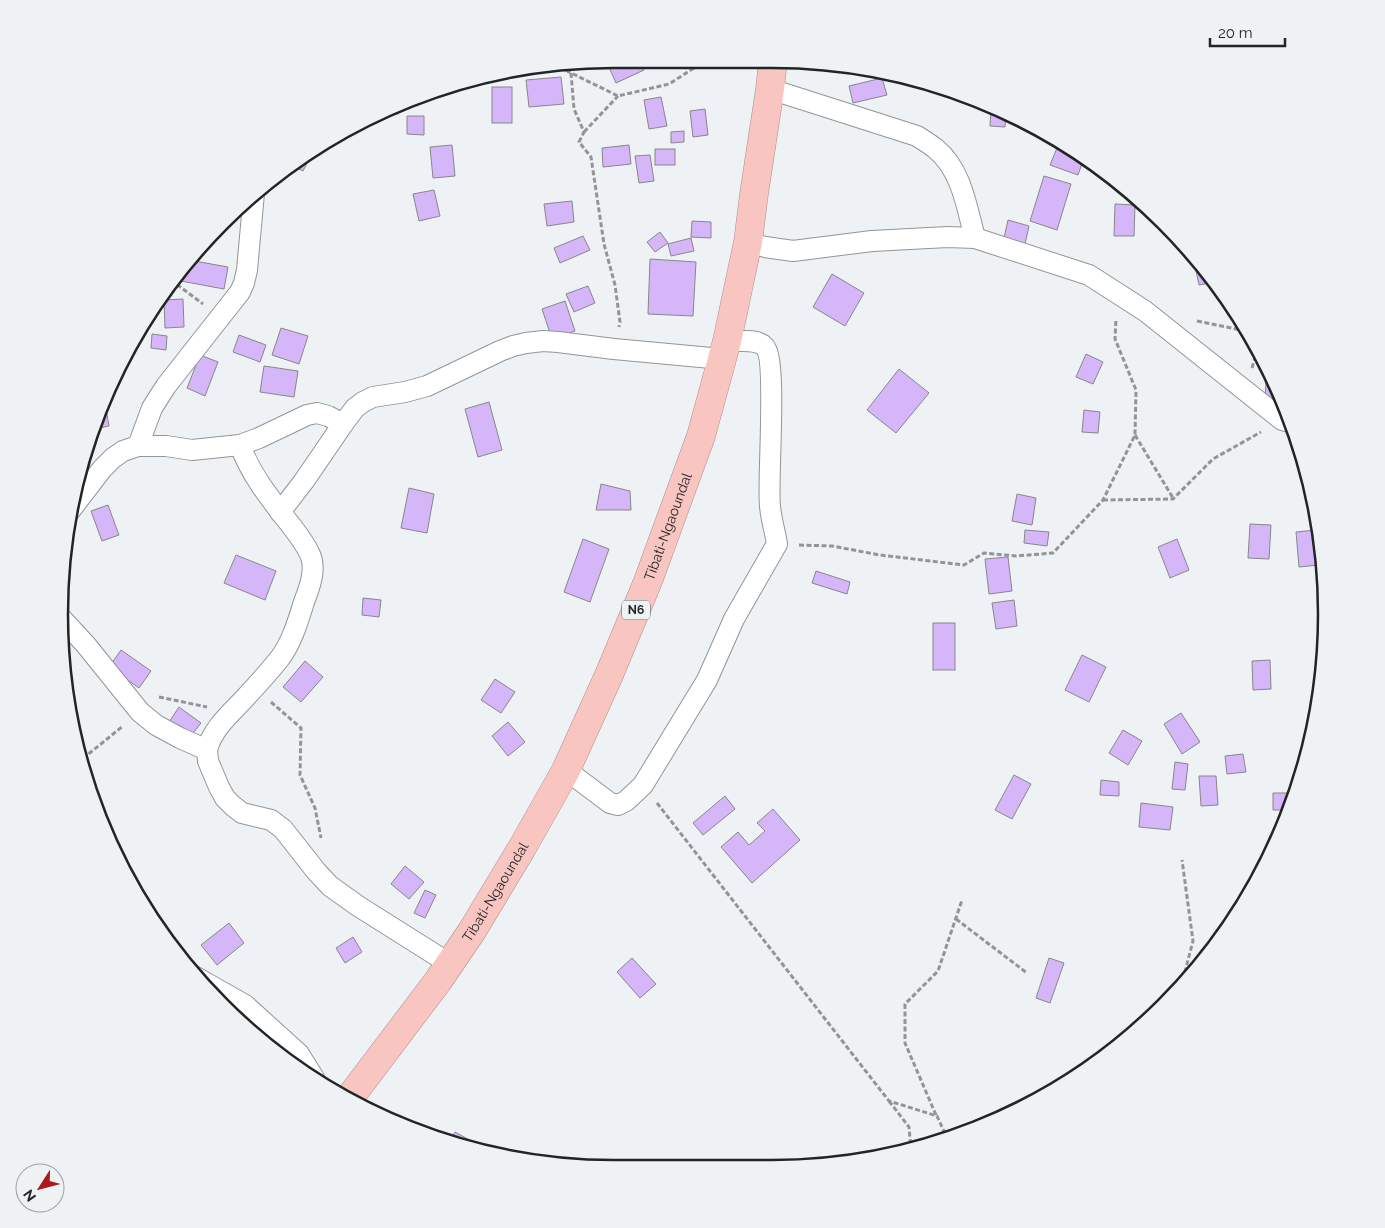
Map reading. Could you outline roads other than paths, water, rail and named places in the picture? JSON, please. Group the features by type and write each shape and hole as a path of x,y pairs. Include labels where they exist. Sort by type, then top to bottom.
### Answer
{"highway":[{"name":"Tibati-Ngaoundal","path":"353,1094 450,964 522,848 566,770 609,675 648,581 701,436 724,350 748,242 772,68"}],"street":[{"path":"770,89 917,136 938,150 950,165 960,184 975,238"},
{"path":"138,446 152,408 166,386 240,292 247,270 253,204"},
{"path":"748,242 765,247 793,251 872,241 948,237 975,238 1089,275 1145,311 1281,418"},
{"path":"280,512 355,408 363,402 373,397 427,386 513,346 543,341 614,349 724,350 758,342 766,347 769,356 772,390 769,499 777,544 734,619 707,680 643,785 626,801 618,805 610,803 566,770"},
{"path":"80,497 113,458 123,451 138,446 166,446 192,450 240,445 317,413 328,416 343,424"},
{"path":"240,445 256,478 296,533 311,558 313,572 307,596 294,632 282,656 212,737 207,750 208,761 225,798 233,806 242,813 271,820 283,829 330,886 358,906 450,964"},
{"path":"68,626 140,712 156,725 207,750"},
{"path":"218,990 245,1005 299,1054 306,1065"}]}
